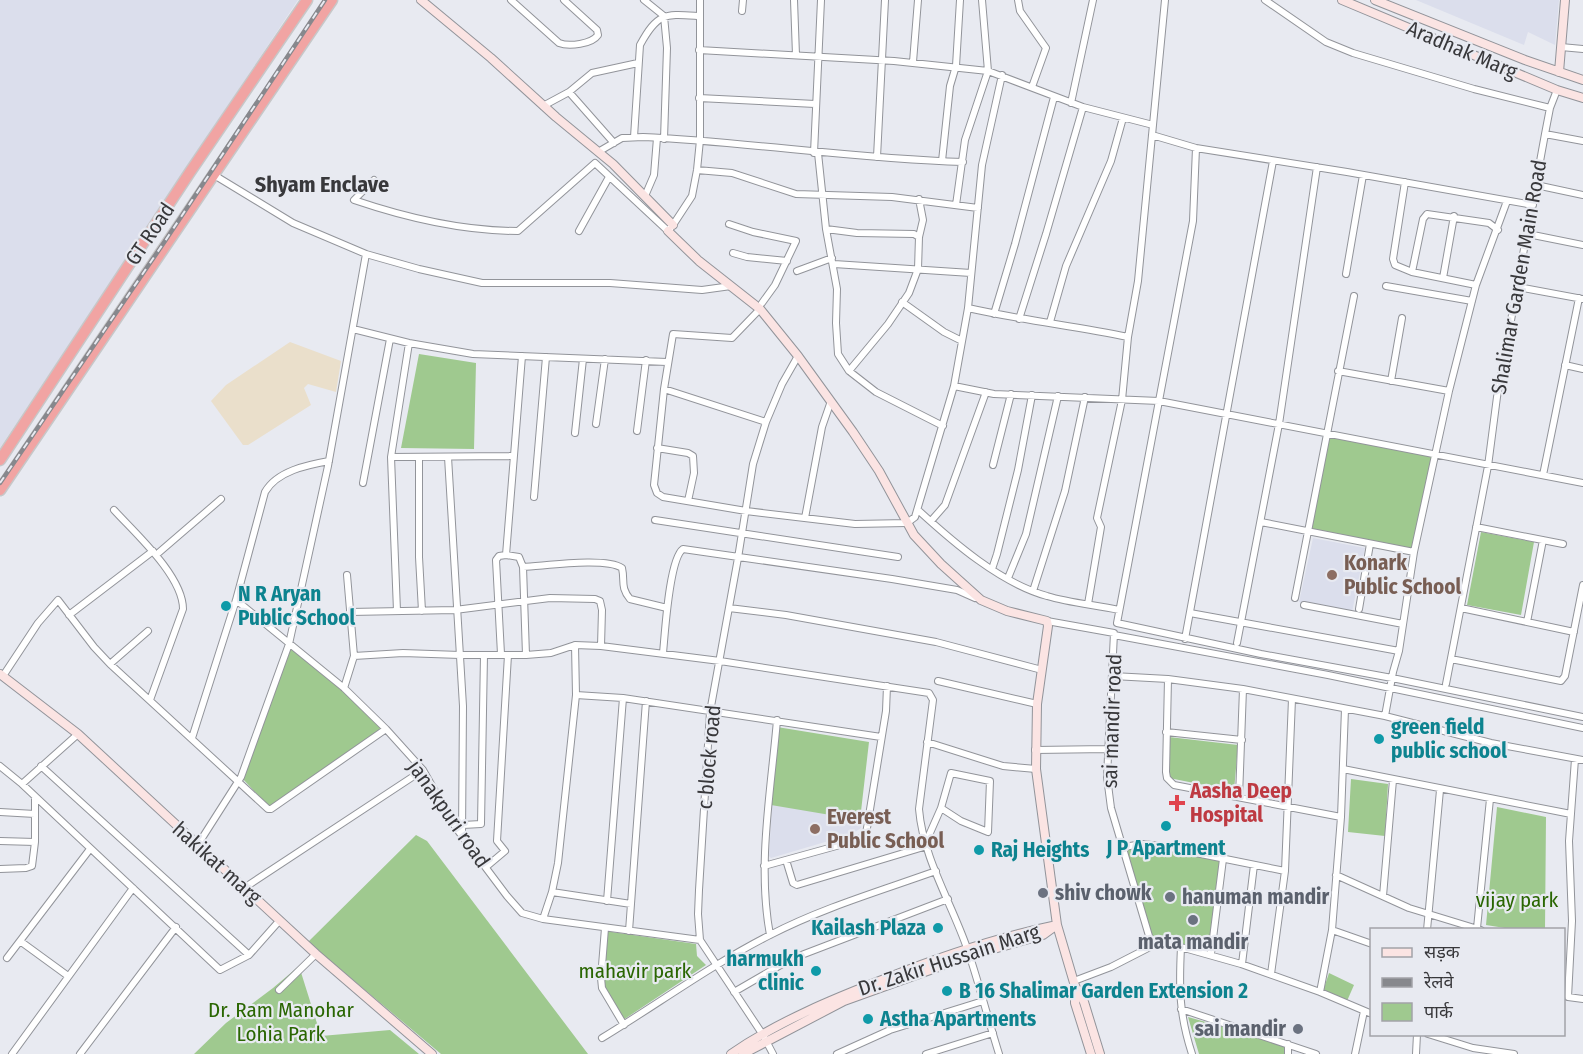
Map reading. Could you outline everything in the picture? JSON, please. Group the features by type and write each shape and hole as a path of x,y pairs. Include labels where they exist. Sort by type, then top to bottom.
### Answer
{"highway":[{"name":"GT Road","path":"0,460 307,0"},
{"name":"GT Road","path":"0,489 332,0"},
{"path":"96,313 112,324"}],"street":[{"path":"421,0 491,58 645,196 699,261 761,306 879,471 914,535 941,564 981,600"},
{"path":"511,0 559,44 569,45 595,40 598,35 597,30 564,0"},
{"path":"644,0 664,16 667,48 661,138 654,175 645,196"},
{"path":"671,228 693,196 697,170 700,140 700,0"},
{"path":"742,11 743,0"},
{"path":"794,0 796,55"},
{"path":"821,0 815,104 816,153 837,289 838,354 849,371 876,392 943,426"},
{"path":"877,157 880,60 885,0"},
{"path":"913,63 918,0"},
{"path":"942,161 950,86 956,66 960,0"},
{"path":"956,205 965,140 988,71 982,0"},
{"path":"1018,0 1020,10 1046,48 1032,87"},
{"path":"1071,102 1093,0"},
{"path":"1088,604 1101,527 1096,518 1122,400 1128,337 1138,281 1165,0"},
{"path":"1265,0 1326,42 1353,53 1464,86 1551,108"},
{"name":"Aradhak Marg","path":"1342,0 1557,90 1583,98"},
{"name":"Aradhak Marg","path":"1375,0 1583,80"},
{"path":"1559,72 1565,0"},
{"path":"634,137 640,45 664,16 669,14 699,16"},
{"path":"1561,47 1583,49"},
{"path":"699,50 880,60 988,71 1083,107 1153,125"},
{"path":"543,106 569,92 592,73 638,63"},
{"path":"729,224 753,232 796,241 775,285 761,306 732,338 673,334 663,389 657,447 654,485 657,493 663,497 746,511 855,524 907,524 917,513 954,386 968,308 982,165 1002,75"},
{"name":"Shalimar Garden Main Road","path":"1446,684 1488,466 1497,397 1545,134 1557,90"},
{"path":"569,92 614,143"},
{"path":"994,314 1054,97"},
{"path":"699,98 815,104"},
{"path":"1019,319 1083,107"},
{"path":"1050,322 1066,266 1111,161 1124,118"},
{"path":"1545,134 1583,141"},
{"path":"1152,135 1197,148 1533,205"},
{"path":"598,152 622,138 634,137 700,140 816,153 963,162"},
{"path":"1197,148 1193,221 1117,623 1185,639 1583,717"},
{"path":"1185,639 1273,161"},
{"path":"374,180 354,200 410,217 484,231 518,231 595,163 671,228"},
{"path":"1237,643 1279,424 1317,167"},
{"path":"697,170 732,173 796,194 919,199 978,208"},
{"path":"214,175 293,223 366,254 482,283 610,283 702,290 731,286"},
{"path":"1346,274 1363,175"},
{"path":"579,231 609,177"},
{"path":"1405,182 1393,259 1395,265 1412,272 1476,285"},
{"path":"1536,186 1583,195"},
{"path":"849,371 888,324 909,293 918,269 919,237 923,220 919,199"},
{"path":"1385,716 1391,678 1399,651 1414,552 1449,391 1476,285 1507,201"},
{"path":"1412,272 1425,216 1429,213 1489,223 1498,230"},
{"path":"1443,278 1454,216"},
{"path":"826,229 857,233 914,234 919,237"},
{"path":"1528,234 1583,245"},
{"path":"733,253 747,257 787,261"},
{"path":"197,846 239,781 289,644 329,461 366,254"},
{"path":"797,271 833,261 971,273"},
{"path":"1386,286 1472,301"},
{"path":"1518,287 1581,299 1543,475"},
{"path":"1295,598 1354,296"},
{"path":"902,302 944,332 962,341"},
{"path":"968,308 1128,337"},
{"path":"1390,381 1402,318"},
{"path":"353,329 409,343 473,354 667,362"},
{"path":"363,483 390,339"},
{"path":"397,611 391,457 409,343"},
{"path":"506,555 522,356"},
{"name":"c block road","path":"773,1054 700,940 698,914 710,712 753,464 766,422 782,384 798,356"},
{"path":"534,497 546,357"},
{"path":"575,433 583,359"},
{"path":"596,424 605,359"},
{"path":"637,432 646,360"},
{"path":"1565,365 1583,369"},
{"path":"1338,371 1449,391"},
{"path":"954,386 1011,394 1159,401 1583,483"},
{"path":"663,389 766,422"},
{"path":"931,521 945,505 986,392"},
{"path":"993,465 1011,394"},
{"path":"992,569 998,554 1018,470 1032,395"},
{"path":"1008,578 1026,534 1058,396"},
{"path":"1033,591 1065,491 1085,397"},
{"path":"805,518 822,427 831,401"},
{"path":"657,447 693,456 693,473 688,501"},
{"path":"391,457 513,456"},
{"path":"419,457 419,557 422,611"},
{"path":"447,457 463,725 462,836"},
{"path":"192,738 236,600 262,499 269,485 297,468 329,461"},
{"path":"69,615 154,553 221,499"},
{"path":"114,510 154,553 181,594 183,609 150,700"},
{"path":"917,513 931,521 992,569 1033,591 1048,597 1119,610"},
{"path":"655,520 898,557"},
{"path":"1261,522 1414,552"},
{"path":"1476,527 1563,544"},
{"path":"1527,622 1543,540"},
{"path":"1359,609 1370,543"},
{"path":"663,653 667,608 676,557 679,552 689,549 957,590 1007,611 1047,621 1328,675 1583,728"},
{"path":"486,867 505,851 497,841 504,655 496,560 499,556 519,557 523,567 526,655"},
{"path":"523,567 597,562 618,565 622,568 622,581 630,599 667,608"},
{"path":"344,688 354,656 347,575"},
{"path":"1451,659 1561,681 1566,676 1583,585"},
{"path":"350,612 455,610 550,598 587,598 600,601 601,646"},
{"path":"2,675 38,623 58,600 110,664 264,806 272,809 386,729"},
{"name":"janakpuri road","path":"236,600 344,688 386,729 423,770 462,836 522,913 543,919 700,940"},
{"path":"1305,605 1403,624"},
{"path":"729,608 786,615 936,642 1042,670"},
{"path":"1461,608 1574,632"},
{"path":"1190,613 1399,651"},
{"path":"1047,621 1038,704 1035,770 1057,925 1100,1054"},
{"path":"110,664 148,631"},
{"name":"sai mandir road","path":"1114,635 1107,777 1111,808 1152,946"},
{"path":"354,656 403,653 526,655 551,652 575,645 601,646 720,661 925,692 933,700 919,809 926,844 968,952 999,1054"},
{"path":"543,919 558,863 576,695 575,645"},
{"path":"463,825 481,824 484,655"},
{"name":"hakikat marg","path":"2,675 78,734 316,954 432,1054"},
{"path":"1113,676 1168,679 1243,689 1385,716 1491,742 1583,760"},
{"path":"1168,679 1166,772 1170,782 1341,817"},
{"path":"938,681 1038,704"},
{"path":"764,866 858,840 866,834 886,711 887,686"},
{"path":"1239,797 1243,689"},
{"path":"576,695 646,701 881,737"},
{"path":"607,901 623,698"},
{"path":"1271,974 1285,871 1292,699"},
{"path":"629,931 646,701"},
{"path":"1320,992 1332,930 1341,817 1345,709"},
{"path":"770,935 765,906 764,866 777,720"},
{"path":"1166,732 1242,740"},
{"path":"22,784 78,734"},
{"path":"927,742 1003,766 1035,770"},
{"path":"1035,750 1108,749"},
{"path":"1575,759 1569,841 1572,921 1567,949 1568,997 1583,999"},
{"path":"0,766 220,969 249,955 280,920"},
{"path":"41,766 249,955"},
{"path":"1343,769 1490,800 1571,814"},
{"path":"244,888 423,770"},
{"path":"786,860 793,884 796,885 926,844 941,808 951,773 990,782 988,831 961,821 941,808"},
{"path":"1383,896 1394,780"},
{"path":"1427,928 1440,790"},
{"path":"0,868 32,866 35,842 34,797"},
{"path":"1479,928 1490,800"},
{"path":"0,813 35,814"},
{"path":"0,841 35,842"},
{"path":"1124,847 1142,844 1161,846 1285,871"},
{"path":"7,958 90,849"},
{"path":"1211,954 1223,859"},
{"path":"1242,964 1254,865"},
{"path":"602,1038 716,965 770,935 805,918 936,871"},
{"path":"1336,875 1429,914 1476,928"},
{"path":"12,1054 133,888"},
{"path":"552,892 631,904"},
{"path":"734,993 791,959 948,899"},
{"name":"Dr. Zakir Hussain Marg","path":"731,1054 764,1038 824,1003 1027,931 1057,925"},
{"path":"80,1054 176,927"},
{"path":"605,928 602,988 624,1025"},
{"path":"1332,930 1370,944"},
{"path":"20,940 69,976"},
{"path":"1075,983 1152,946 1170,944 1211,954 1271,974 1370,1014"},
{"path":"1181,947 1181,1009 1183,1026 1192,1054"},
{"path":"279,990 316,954"},
{"path":"1075,983 1075,1003 1092,1054"},
{"path":"837,1054 890,1030 983,1000"},
{"path":"1181,1009 1316,1054"},
{"path":"1355,1054 1364,1011"},
{"path":"926,1054 993,1034"},
{"path":"1416,1054 1417,1036"},
{"path":"1431,1036 1473,1051 1514,1054"},
{"name":"Dr. Zakir Hussain Marg","path":"743,1054 764,1038"},
{"path":"1288,1044 1288,1054"}],"shaded area":[{"path":"0,0 298,0 0,448"},
{"path":"1416,0 1559,0 1555,45 1528,32 1524,45"},
{"path":"290,342 341,361 336,392 308,384 304,388 311,405 248,445 243,445 211,401 226,385"},
{"name":"Konark Public School","path":"1313,538 1365,548 1352,612 1299,602"},
{"name":"Everest Public School","path":"772,804 863,817 861,828 852,834 771,858 769,856"}],"green space":[{"path":"419,354 476,363 474,449 401,448"},
{"path":"1327,432 1435,453 1414,552 1308,531"},
{"path":"1481,532 1534,542 1521,615 1467,605"},
{"path":"289,644 344,688 386,729 271,809 241,777"},
{"path":"777,727 869,742 860,820 771,805 769,766"},
{"path":"1169,737 1238,745 1234,791 1169,778"},
{"path":"1351,779 1388,784 1385,836 1348,832"},
{"name":"vijay park","path":"1497,807 1546,817 1545,928 1505,928 1486,925"},
{"path":"416,835 427,841 588,1054 441,1054 308,942"},
{"path":"1142,844 1223,859 1211,954 1187,948 1152,946 1124,847"},
{"name":"mahavir park","path":"605,931 696,944 697,956 706,965 623,1020 606,996 601,972"},
{"name":"Dr. Ram Manohar Lohia Park","path":"299,966 321,1036 390,1030 419,1054 194,1054 226,1023"},
{"path":"1329,973 1354,985 1347,1001 1323,991"},
{"path":"1188,1017 1285,1044 1285,1054 1199,1054"}],"railway":[{"path":"0,483 325,0"}],"place":[{"name":"Konark Public School","path":"1332,575"},
{"name":"N R Aryan Public School","path":"226,606"},
{"name":"green field public school","path":"1379,739"},
{"name":"Aasha Deep Hospital","path":"1177,803"},
{"name":"J P Apartment","path":"1166,826"},
{"name":"Everest Public School","path":"815,829"},
{"name":"Raj Heights","path":"979,850"},
{"name":"shiv chowk","path":"1043,893"},
{"name":"hanuman mandir","path":"1170,897"},
{"name":"mata mandir","path":"1193,920"},
{"name":"Kailash Plaza","path":"938,928"},
{"name":"harmukh clinic","path":"816,971"},
{"name":"B 16 Shalimar Garden Extension 2","path":"947,991"},
{"name":"Astha Apartments","path":"868,1019"},
{"name":"sai mandir","path":"1298,1029"}],"district":[{"name":"Shyam Enclave","path":"322,184"}]}
